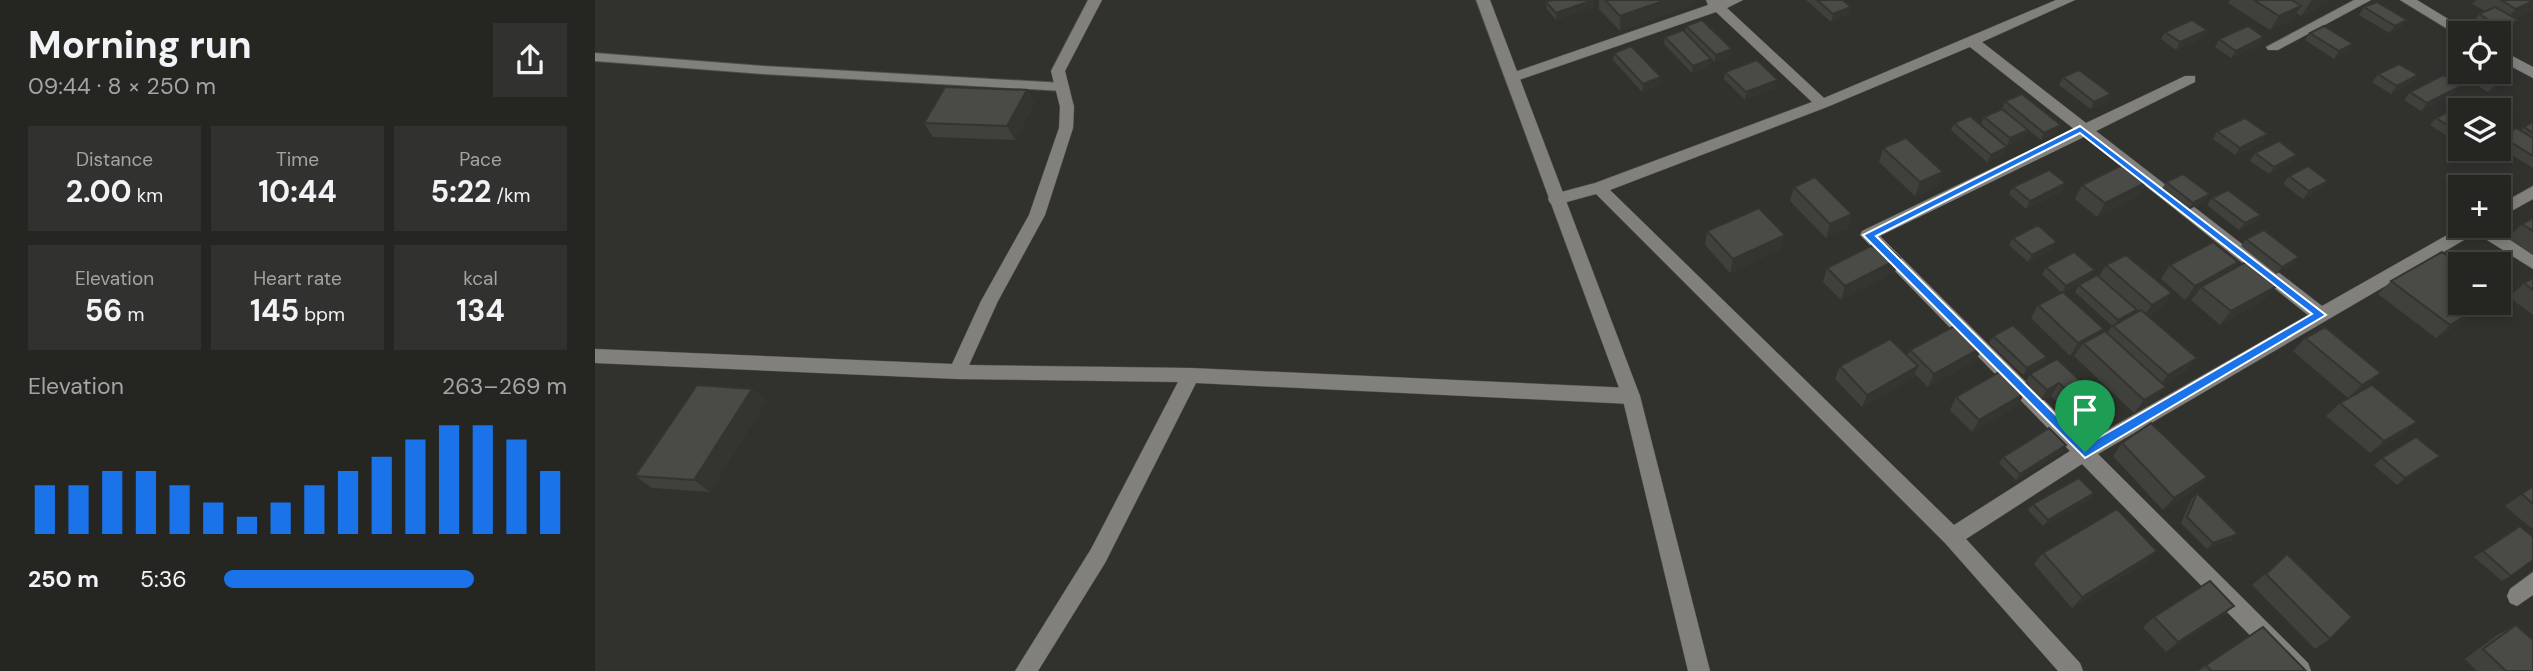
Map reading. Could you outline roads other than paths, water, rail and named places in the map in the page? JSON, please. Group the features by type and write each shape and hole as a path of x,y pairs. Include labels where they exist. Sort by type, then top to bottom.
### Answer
{"street":[{"path":"957,372 990,301 1037,215 1066,128 1067,107 1058,71 1095,0"},
{"path":"1483,0 1631,396 1699,671"},
{"path":"1511,78 1715,3 1736,0"},
{"path":"1556,199 1599,188 1822,104 2068,0"},
{"path":"2273,47 2364,0"},
{"path":"2407,0 2448,24"},
{"path":"1715,3 1822,104"},
{"path":"1973,42 2080,129 2321,315"},
{"path":"2511,61 2533,73"},
{"path":"2190,79 2080,129 1868,235 2301,671"},
{"path":"1599,188 1952,537 2072,671"},
{"path":"2511,205 2533,192"},
{"path":"1952,537 2085,452 2456,238"},
{"path":"2495,238 2533,263"},
{"path":"595,356 957,372 1191,375 1631,396"},
{"path":"1026,671 1098,556 1191,375"},
{"path":"2517,596 2533,582"}],"lane":[{"path":"595,57 763,70 1063,87"}]}
